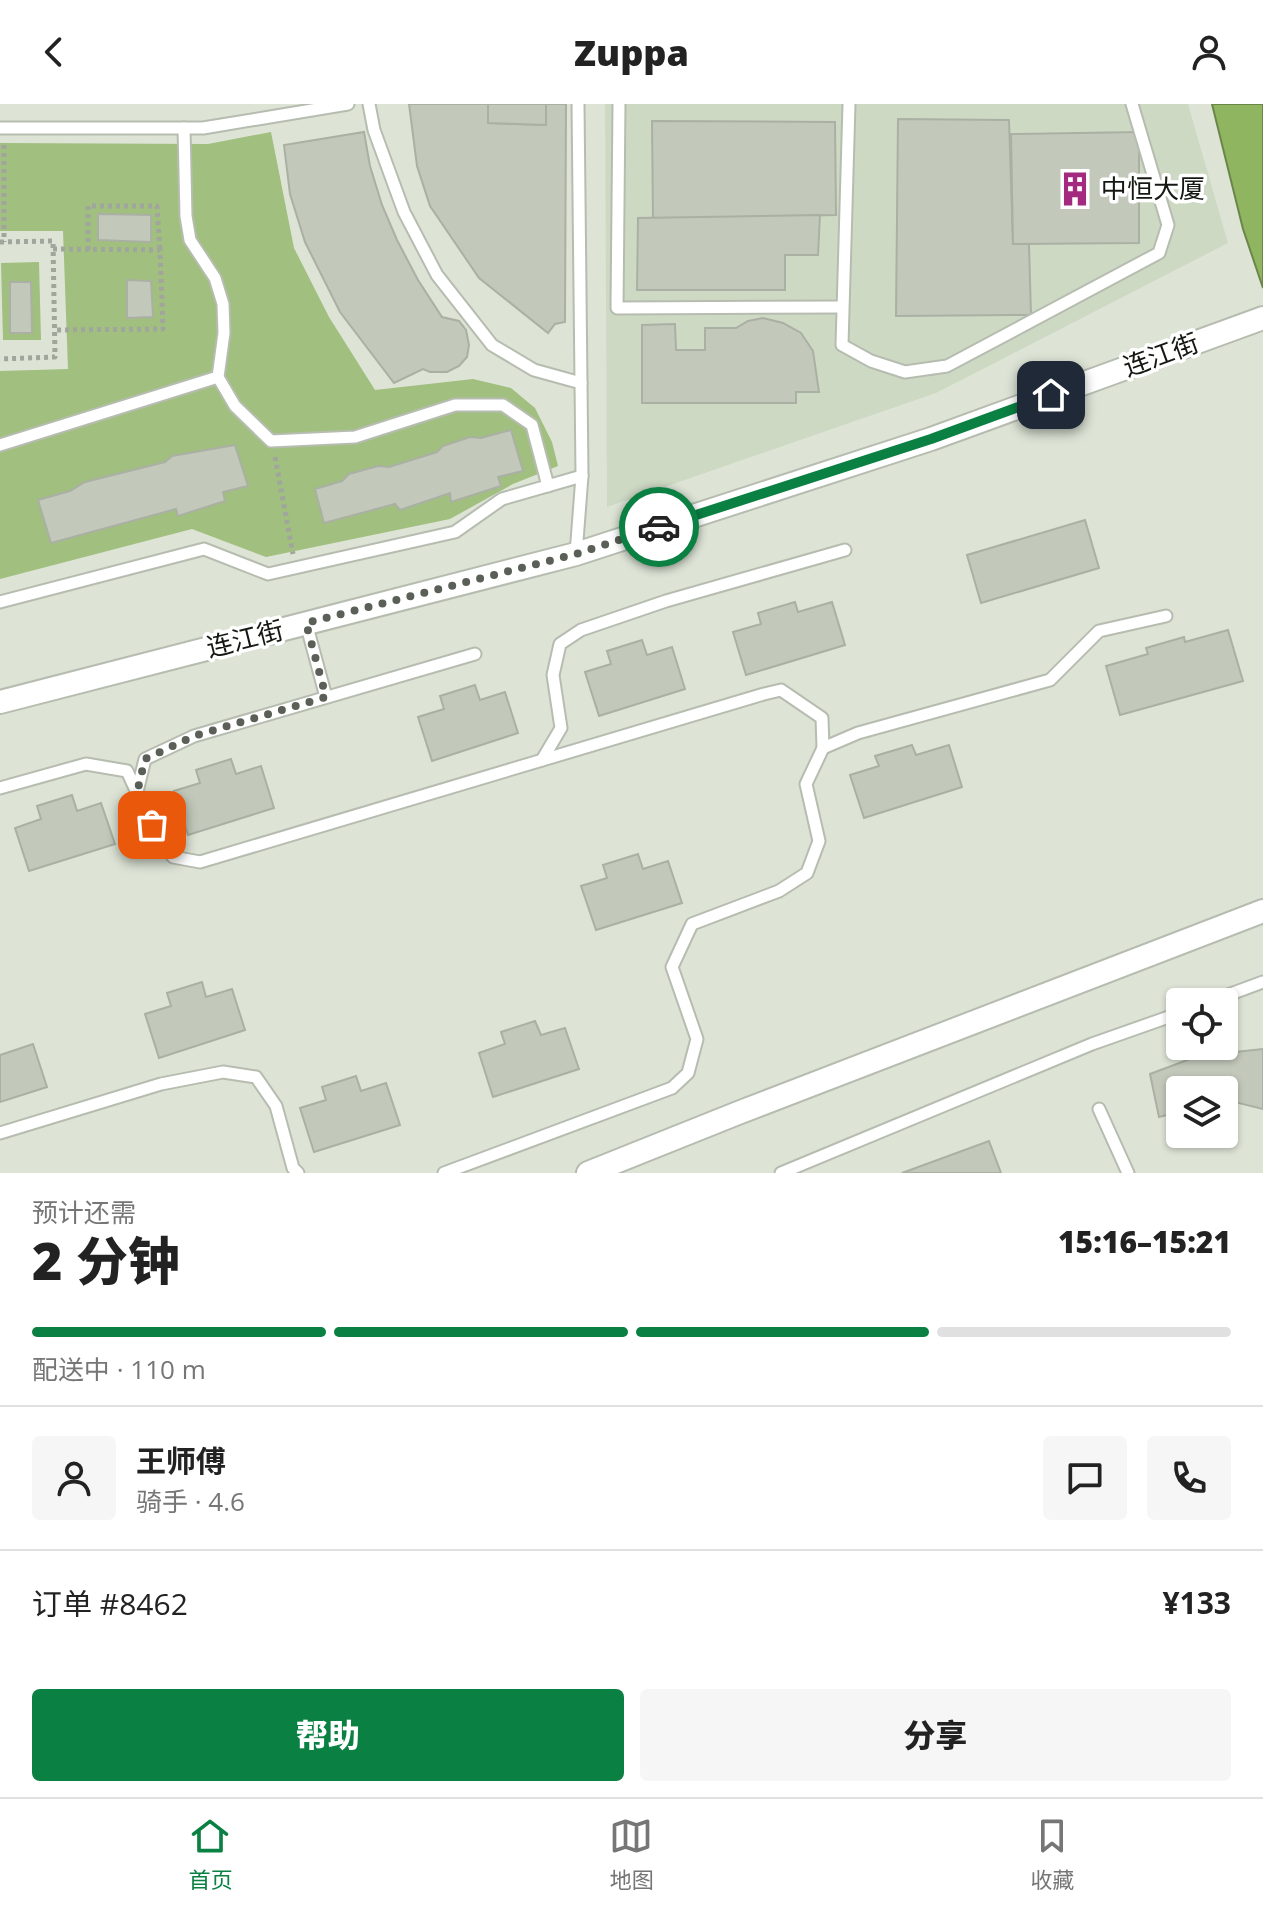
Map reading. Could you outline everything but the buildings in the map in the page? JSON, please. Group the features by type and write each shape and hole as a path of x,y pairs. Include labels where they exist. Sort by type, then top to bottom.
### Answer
{"street":[{"name":"连江街","path":"0,702 576,554 931,439 1261,319"},
{"path":"588,1173 1263,911"}],"lane":[{"path":"2,128 203,128 348,104"},
{"path":"369,104 374,130 404,212 437,275 492,345 534,370 581,383"},
{"path":"576,554 582,476 578,104"},
{"path":"619,104 617,308 842,307"},
{"path":"849,104 842,345 871,361 905,372 947,366 1159,253 1168,225 1132,104"},
{"path":"184,128 186,216 190,240 215,278 223,304 224,333 218,377 235,406 271,441 355,437 455,405 503,405 532,425 548,486"},
{"path":"0,445 218,377"},
{"path":"0,602 204,549 268,574 296,568 455,532 502,499 582,476"},
{"path":"542,760 561,728 553,675 560,644 581,630 666,601 845,550"},
{"path":"823,748 858,733 1050,680 1099,631 1166,616"},
{"path":"306,623 326,697"},
{"path":"137,793 145,759 194,736 475,654"},
{"path":"0,788 86,764 127,771 152,825 173,857 200,862 781,690 822,718 823,748 806,784 819,841 807,873 779,891 692,924 672,967 697,1039 688,1073 672,1088 444,1173"},
{"path":"1238,991 1263,982"},
{"path":"781,1173 1092,1044 1166,1018"},
{"path":"0,1133 161,1084 223,1072 256,1077 276,1106 293,1168 298,1173"},
{"path":"1099,1109 1128,1173"}],"path":[{"path":"0,359 55,357 53,241 2,242 2,128"},
{"path":"54,330 163,329 157,206 88,206 88,250"},
{"path":"53,249 160,250"},
{"path":"271,441 296,568"}],"shaded area":[{"path":"605,104 1188,104 1228,243 936,393 607,507"},
{"path":"1212,104 1263,104 1263,288 1243,229"},
{"path":"271,132 294,248 329,317 375,390 473,379 511,388 535,408 552,442 558,466 513,484 450,519 266,557 192,529 0,579 0,371 68,369 63,231 0,231 0,143 208,144"},
{"path":"39,262 41,340 3,340 1,263"}],"way so far":[{"path":"152,825 137,793 145,759 194,736 326,697 306,623 576,554 659,527"}],"place":[{"name":"中恒大厦","path":"1075,189"}],"route":[{"path":"659,527 931,439 1051,395"}]}
